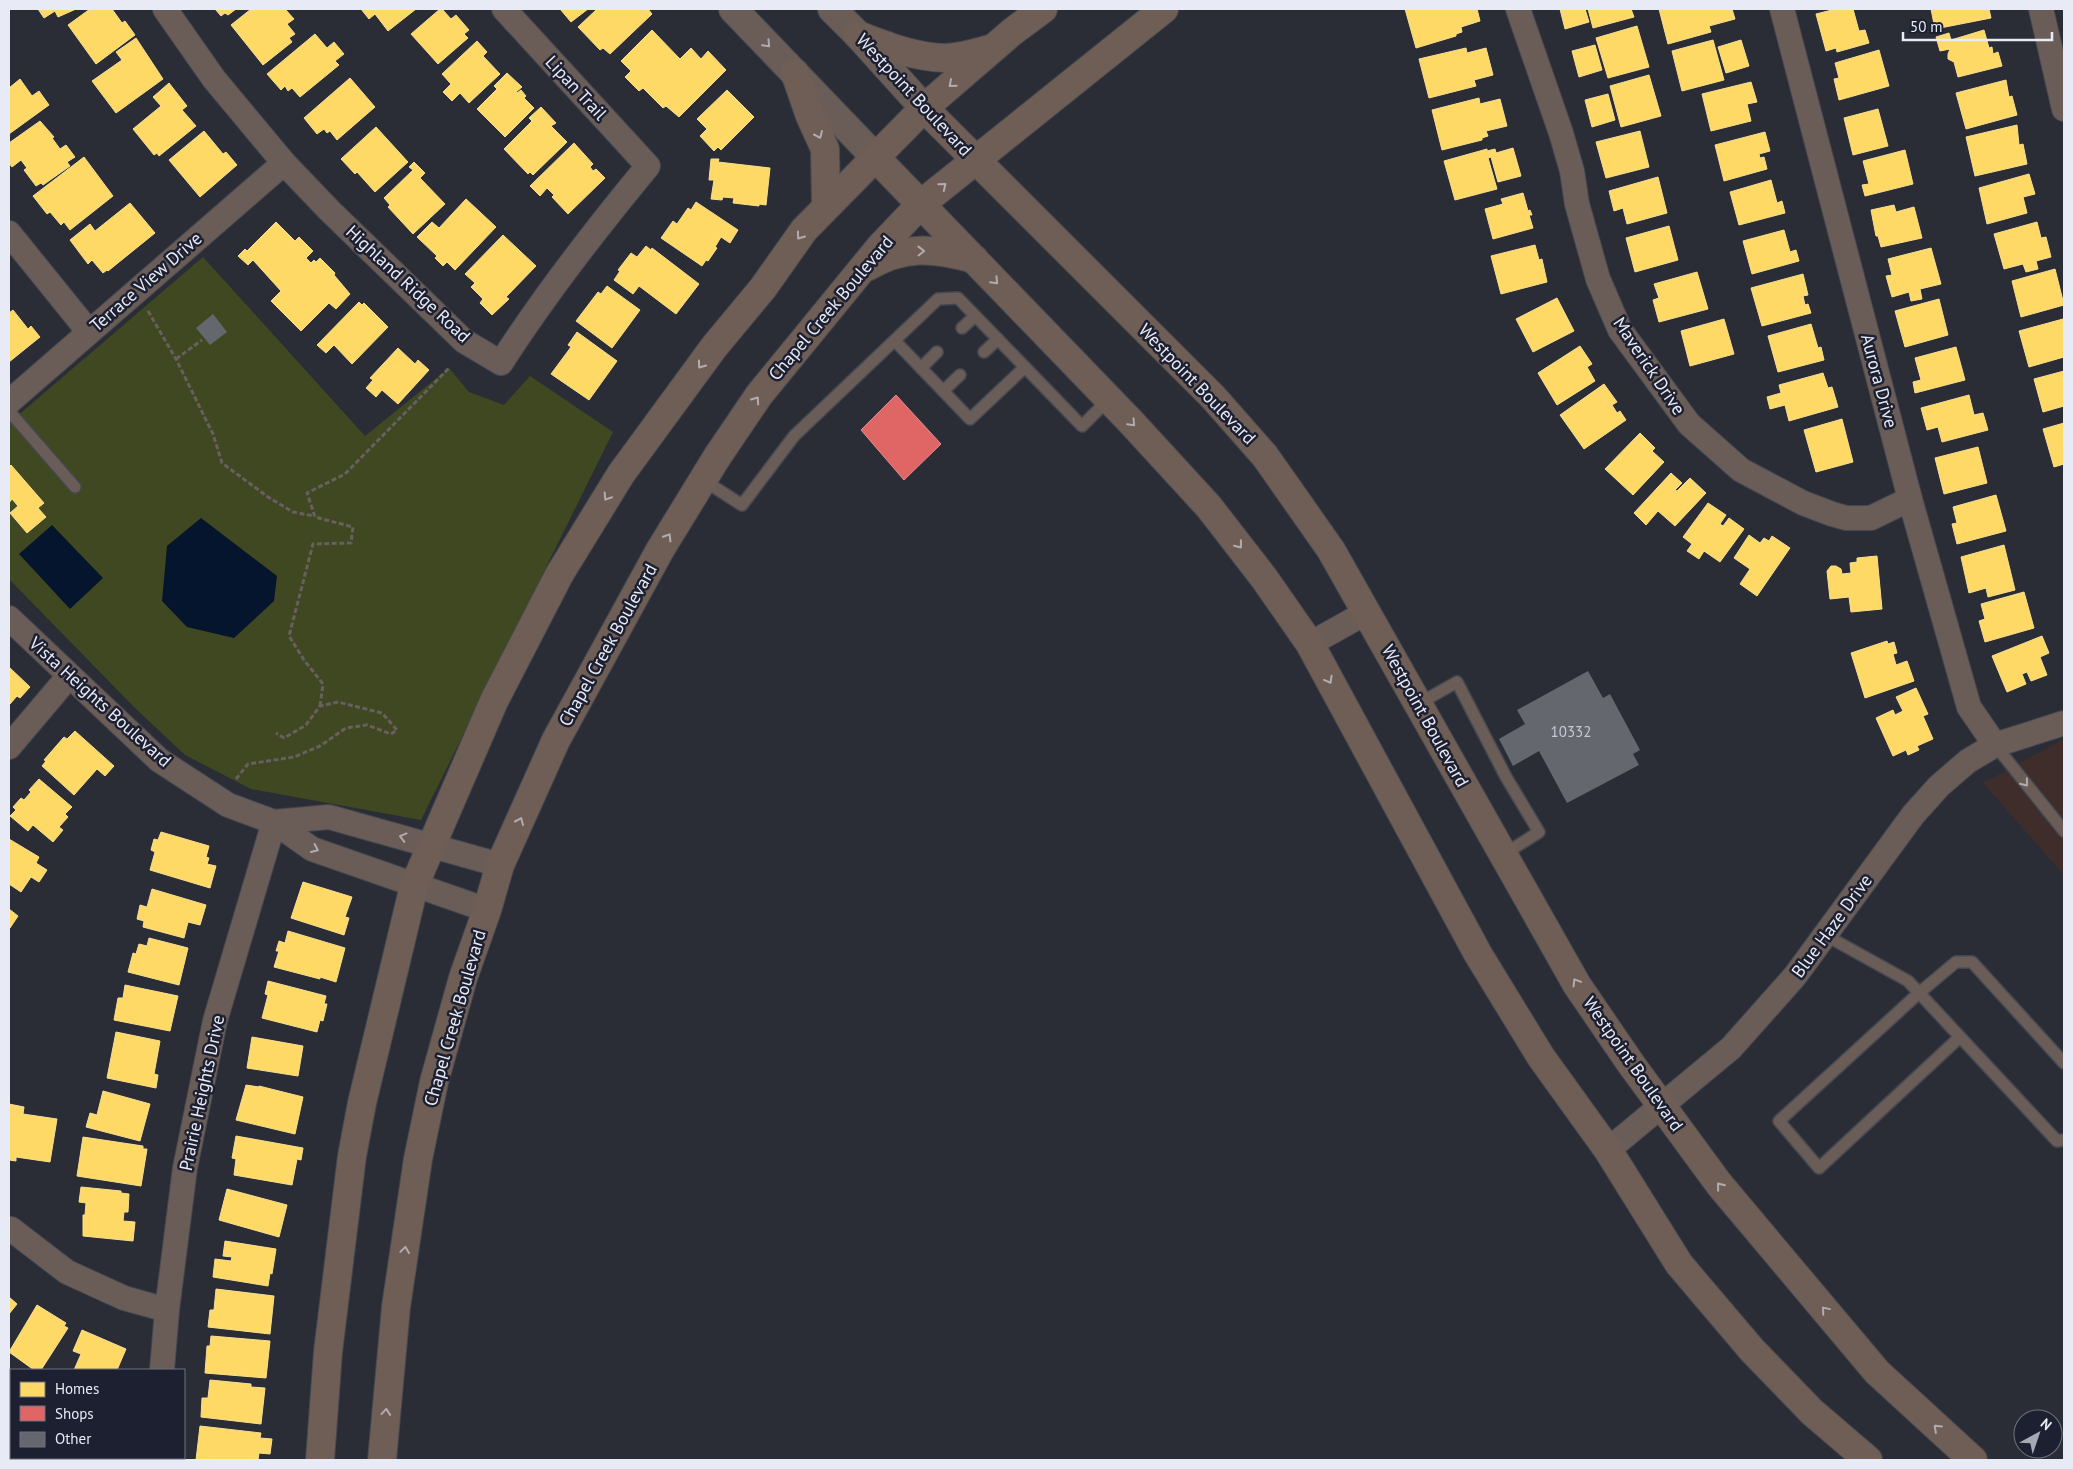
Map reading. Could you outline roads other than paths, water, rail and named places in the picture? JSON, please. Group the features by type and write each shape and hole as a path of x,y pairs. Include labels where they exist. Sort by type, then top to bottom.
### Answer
{"main road":[{"path":"320,1460 328,1352 352,1156 362,1103 414,886 494,701 559,575 622,474 714,347 763,288 804,230 924,108 992,49 1044,9"},
{"name":"Chapel Creek Boulevard","path":"382,1460 396,1307 418,1159 434,1082 463,978 487,910 500,865 556,740 660,550 703,480 759,395 880,247 921,204 1164,9"},
{"path":"858,35 889,48 923,56 945,58 992,49"},
{"path":"795,73 810,116 825,149 826,206"},
{"name":"Westpoint Boulevard","path":"924,108 1212,396 1258,448 1331,550 1577,984 1661,1105 1719,1184 1877,1372 1973,1460"},
{"path":"876,158 1109,399 1209,507 1264,578 1310,644 1478,954 1541,1057 1608,1150 1679,1264 1752,1350 1812,1412 1868,1460"},
{"path":"860,272 884,257 914,250 944,251 974,258"}],"street":[{"name":"Highland Ridge Road","path":"166,9 214,79 284,163 329,210 464,341 502,363 522,331 648,166"},
{"name":"Lipan Trail","path":"504,9 648,166"},
{"path":"733,9 876,158"},
{"name":"Westpoint Boulevard","path":"832,9 924,108"},
{"name":"Maverick Drive","path":"1518,9 1561,133 1572,171 1577,204 1598,279 1620,330 1689,424 1741,470 1803,503 1832,514 1846,518 1871,518 1910,499"},
{"name":"Aurora Drive","path":"1782,9 1910,499 1969,707 1995,745"},
{"path":"2041,9 2064,109"},
{"name":"Terrace View Drive","path":"9,402 284,163"},
{"path":"9,233 88,332"},
{"path":"1310,644 1367,612"},
{"name":"Vista Heights Boulevard","path":"9,618 160,760 228,805 274,822 312,849 487,910"},
{"path":"9,747 69,676"},
{"name":"Blue Haze Drive","path":"1608,1150 1732,1048 1796,976 1913,815 1938,786 1968,762 1995,745 2064,723"},
{"name":"Vista Heights Boulevard","path":"274,822 329,818 500,865"},
{"name":"Prairie Heights Drive","path":"162,1369 167,1310 185,1168 216,1021 274,822"},
{"path":"10,1229 68,1272 124,1298 167,1310"}],"lane":[{"path":"703,480 742,505 794,436 938,299 958,298 1082,426 1109,399"},
{"path":"962,328 975,316"},
{"path":"984,352 998,339"},
{"path":"895,341 970,419 1025,367"},
{"path":"920,368 937,352"},
{"path":"943,391 960,375"},
{"path":"9,411 74,487"},
{"path":"1418,704 1457,682 1506,777 1539,832 1503,855"},
{"path":"1995,745 2064,832"},
{"path":"1826,935 1908,981 2057,1141 2064,1140"},
{"path":"1960,1037 1820,1168 1779,1121 1919,993 1956,962 1972,962 2064,1063"}],"water":[{"path":"201,518 277,576 274,601 234,638 187,627 162,601 167,546"},
{"path":"52,525 103,578 70,609 19,554"}]}
